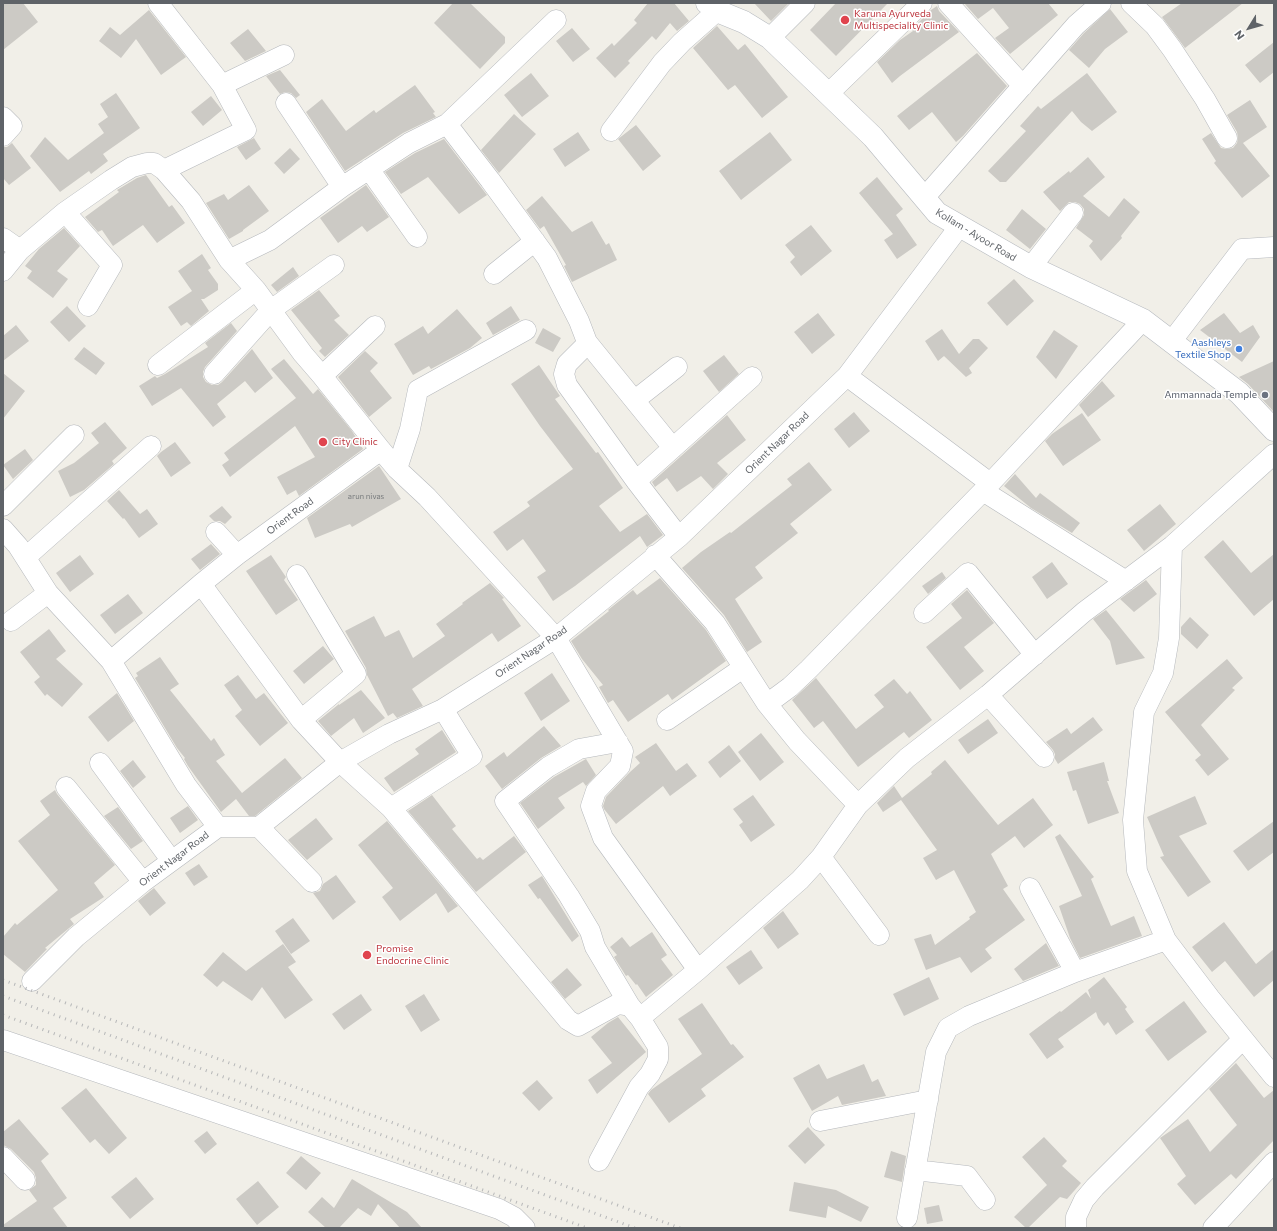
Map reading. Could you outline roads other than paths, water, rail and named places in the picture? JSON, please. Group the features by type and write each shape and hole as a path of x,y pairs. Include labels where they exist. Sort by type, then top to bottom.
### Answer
{"main road":[{"name":"Kollam - Ayoor Road","path":"710,5 744,22 770,38 874,137 937,213 1031,267 1143,320 1239,394 1274,430"}],"street":[{"path":"158,3 222,85 246,130 164,170"},
{"path":"770,38 805,3"},
{"path":"828,94 922,3"},
{"path":"948,3 1023,86"},
{"path":"924,198 1076,25 1101,3"},
{"path":"1131,3 1155,26 1172,49 1205,100 1226,138"},
{"path":"611,131 662,63 682,42 710,5"},
{"path":"229,260 270,240 342,187 408,143 447,124 556,20"},
{"path":"222,85 284,55"},
{"path":"286,103 342,187"},
{"path":"3,117 12,126 3,136"},
{"path":"447,124 547,258 579,321 587,342 673,448"},
{"path":"3,270 20,250 65,212 111,180 132,167 147,163 154,163 164,170 191,201 229,260 256,290 303,354 381,450 397,469 427,497 556,638 623,751 620,766 596,790 591,806 603,838 698,970"},
{"path":"369,169 416,237"},
{"path":"65,212 112,265 88,306"},
{"path":"1031,267 1073,213"},
{"name":"Orient Nagar Road","path":"32,981 76,937 171,860 218,827 259,827 340,762 389,734 443,709 556,638 679,537 847,376 959,227"},
{"path":"3,238 20,250"},
{"path":"494,274 535,241"},
{"path":"1171,342 1242,249 1274,247"},
{"path":"214,374 271,310 334,265"},
{"path":"158,365 256,290"},
{"path":"767,704 790,687 809,669 987,487 1143,320"},
{"path":"322,376 374,326"},
{"path":"397,469 410,429 418,390 526,330"},
{"path":"587,342 586,346 567,364 564,374 567,385 636,481 679,537"},
{"path":"635,400 677,367"},
{"path":"847,376 987,487 1126,580"},
{"path":"636,481 752,377"},
{"path":"3,506 74,435"},
{"path":"26,557 151,446"},
{"name":"Orient Road","path":"111,661 200,584 237,555 381,450"},
{"path":"635,1012 698,970 800,880 821,857 858,805 907,758 988,695 1084,612 1172,546 1274,454"},
{"path":"3,529 26,557 48,592 111,661 186,785 218,827"},
{"path":"216,532 237,555"},
{"path":"1172,546 1169,638 1163,673 1144,712 1132,820 1137,871 1166,940 1274,1077"},
{"path":"655,556 715,623 739,658 743,668 767,704 797,741 858,805"},
{"path":"924,613 968,573 1035,655"},
{"path":"298,574 356,674 301,720"},
{"path":"200,584 301,720 340,762 391,808 568,1020 578,1026 618,1004 635,1012"},
{"path":"11,621 48,592"},
{"path":"667,720 743,668"},
{"path":"988,695 1044,758"},
{"path":"391,808 472,756 443,709"},
{"path":"599,1161 639,1087 650,1074 658,1059 658,1048 595,947 590,931 569,896 505,801 548,767 579,749 618,742"},
{"path":"100,763 171,860"},
{"path":"66,787 143,882"},
{"path":"259,827 312,882"},
{"path":"821,857 879,935"},
{"path":"1030,888 1074,972"},
{"path":"907,1218 936,1052 948,1028 969,1016 1074,972 1166,940"},
{"path":"1076,1228 1076,1217 1084,1200 1095,1187 1243,1039"},
{"path":"3,1040 499,1209 514,1217 525,1228"},
{"path":"820,1121 928,1100"},
{"path":"3,1157 26,1180"},
{"path":"1213,1228 1274,1162"},
{"path":"915,1170 967,1176 985,1200"}],"railway":[{"path":"3,980 680,1228"},
{"path":"3,996 635,1228"},
{"path":"3,1015 587,1228"}],"place":[{"name":"Karuna Ayurveda Multispeciality Clinic","path":"845,20"},
{"name":"Aashleys Textile Shop","path":"1239,349"},
{"name":"Ammannada Temple","path":"1265,395"},
{"name":"City Clinic","path":"323,442"},
{"name":"Promise Endocrine Clinic","path":"367,955"}]}
